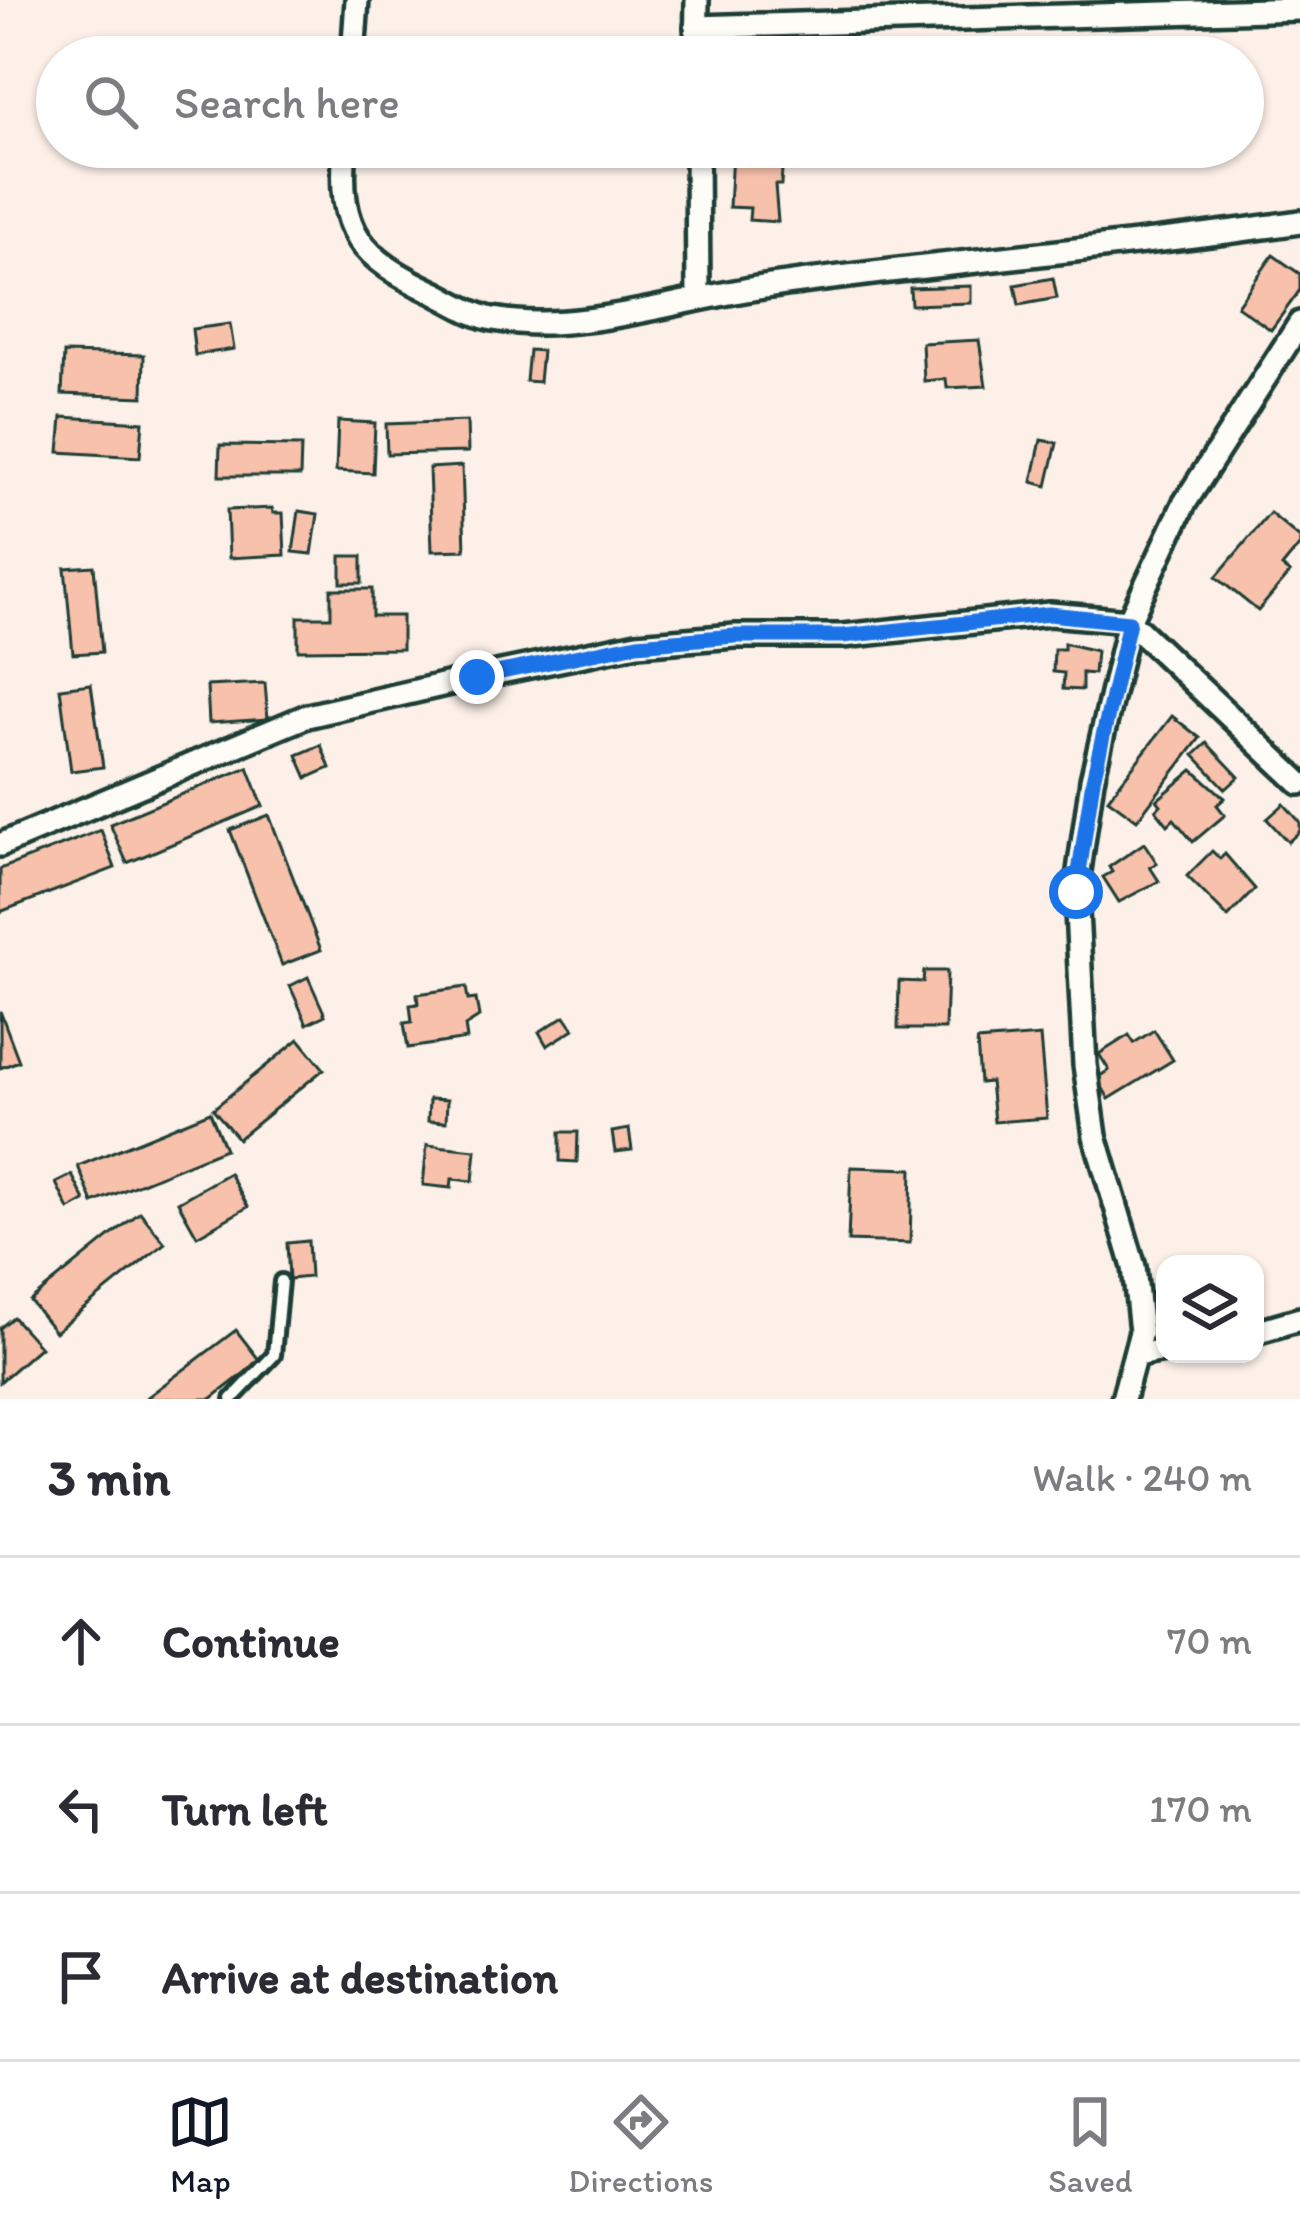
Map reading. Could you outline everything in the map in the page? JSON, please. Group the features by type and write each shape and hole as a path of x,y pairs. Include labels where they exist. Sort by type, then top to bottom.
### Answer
{"street":[{"path":"354,36 357,0"},
{"path":"696,36 697,0"},
{"path":"696,27 1300,9"},
{"path":"343,168 341,192 355,238 394,274 490,319 554,324 698,296 1300,222"},
{"path":"697,168 698,296"},
{"path":"1123,1399 1141,1332 1134,1267 1095,1136 1085,1065 1076,892 1093,780 1129,622 1184,504 1300,323"},
{"path":"0,845 307,716 637,644 735,636 843,636 1049,614 1129,622 1300,782"},
{"path":"1264,1329 1300,1319"},
{"path":"1137,1355 1156,1352"}],"lane":[{"path":"232,1399 274,1355 281,1281"}],"building":[{"path":"731,168 782,168 781,185 775,185 778,222 749,220 750,208 729,207"},
{"path":"1273,255 1300,274 1300,290 1271,330 1237,306"},
{"path":"1053,278 1057,298 1019,305 1015,285"},
{"path":"971,286 971,303 911,305 910,288"},
{"path":"230,324 234,349 195,355 192,329"},
{"path":"979,340 986,386 947,388 946,379 924,381 922,343"},
{"path":"529,350 542,351 539,382 526,381"},
{"path":"64,353 144,355 143,397 62,394"},
{"path":"62,417 143,422 140,457 59,452"},
{"path":"338,421 375,423 373,473 336,471"},
{"path":"467,421 468,452 387,454 386,424"},
{"path":"1041,440 1057,443 1047,486 1032,482"},
{"path":"220,445 301,446 300,476 219,476"},
{"path":"462,466 465,550 432,551 429,468"},
{"path":"272,508 273,513 283,513 285,555 229,558 227,510"},
{"path":"299,511 318,514 312,554 293,552"},
{"path":"1270,513 1300,538 1300,545 1282,567 1290,573 1258,611 1216,577"},
{"path":"341,556 362,556 362,583 341,583"},
{"path":"94,566 102,652 73,654 65,568"},
{"path":"331,589 372,589 372,616 402,616 402,649 298,650 298,617 331,617"},
{"path":"1064,643 1096,651 1094,674 1082,673 1082,690 1063,689 1064,673 1053,672 1054,649 1064,649"},
{"path":"265,683 268,719 209,723 207,686"},
{"path":"91,684 103,767 71,771 60,688"},
{"path":"1172,716 1200,738 1137,820 1108,799"},
{"path":"1207,743 1239,777 1226,789 1194,755"},
{"path":"321,745 330,768 307,778 297,755"},
{"path":"248,767 263,806 127,863 110,824"},
{"path":"1193,770 1225,798 1217,805 1225,815 1193,842 1174,819 1168,825 1156,810 1161,805 1157,800"},
{"path":"1284,804 1300,822 1300,831 1288,842 1267,819"},
{"path":"269,815 321,950 282,965 230,830"},
{"path":"101,830 115,868 0,912 0,869"},
{"path":"1144,843 1157,863 1150,867 1159,881 1119,902 1103,877 1112,872 1109,867"},
{"path":"1212,851 1220,859 1225,854 1255,889 1228,917 1187,876"},
{"path":"924,971 947,971 945,1029 898,1029 899,981 923,982"},
{"path":"308,977 325,1015 307,1024 290,986"},
{"path":"466,987 468,1000 476,999 479,1017 465,1026 467,1039 408,1048 404,1023 412,1022 410,1005 418,1004 417,994"},
{"path":"0,1011 19,1061 0,1068"},
{"path":"565,1016 574,1029 547,1046 539,1032"},
{"path":"1154,1030 1173,1060 1109,1099 1097,1078 1109,1070 1099,1054 1129,1035 1134,1043"},
{"path":"1040,1036 1047,1118 994,1122 990,1082 980,1083 977,1041"},
{"path":"299,1039 324,1069 238,1139 213,1109"},
{"path":"429,1099 447,1100 446,1122 428,1121"},
{"path":"210,1112 225,1149 93,1203 78,1166"},
{"path":"629,1129 632,1150 615,1152 612,1132"},
{"path":"560,1132 578,1132 577,1162 560,1161"},
{"path":"427,1145 476,1150 473,1181 452,1179 451,1188 423,1185"},
{"path":"851,1167 912,1169 910,1243 848,1241"},
{"path":"229,1173 248,1207 197,1236 178,1202"},
{"path":"72,1175 85,1201 69,1210 56,1183"},
{"path":"140,1212 165,1243 55,1332 30,1301"},
{"path":"308,1241 310,1277 289,1279 287,1243"},
{"path":"13,1317 40,1347 0,1382 0,1328"},
{"path":"236,1330 260,1361 211,1399 145,1399"}],"route":[{"path":"477,677 637,644 735,636 843,636 1049,614 1129,622 1093,780 1076,892"}]}
